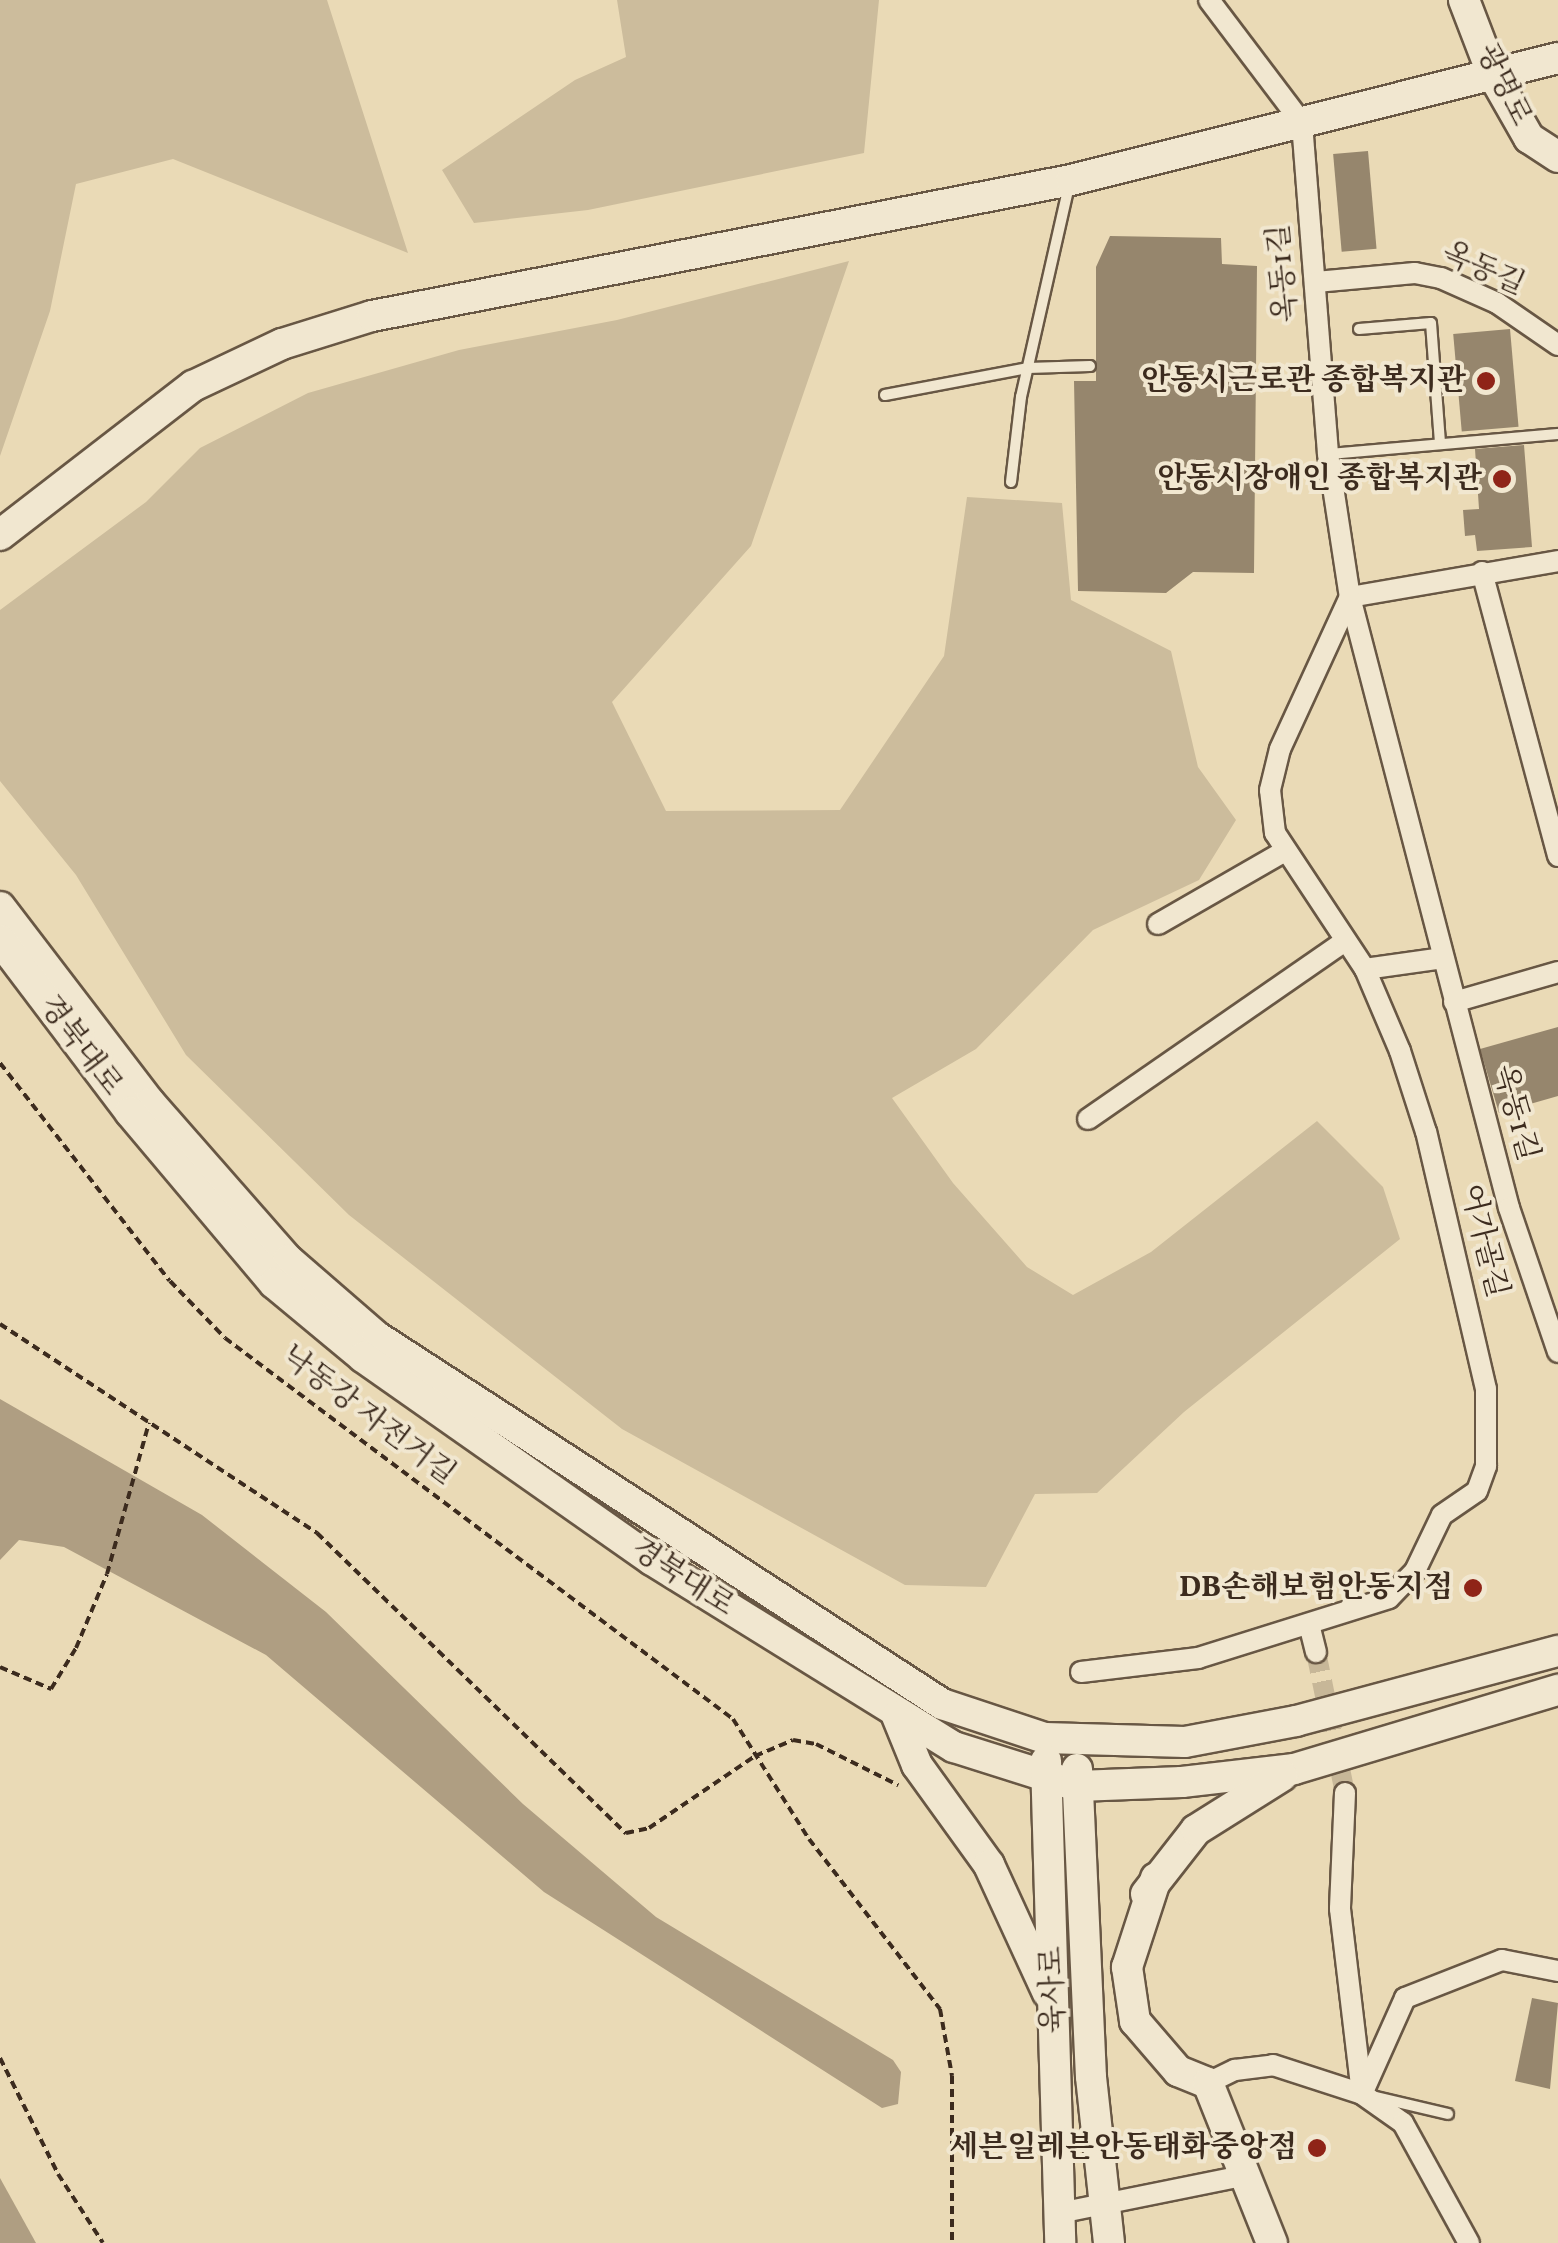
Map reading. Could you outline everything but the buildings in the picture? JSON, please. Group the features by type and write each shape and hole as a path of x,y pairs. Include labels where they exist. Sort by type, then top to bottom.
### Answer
{"street":[{"path":"1210,0 1302,124"},
{"name":"광명로","path":"1464,0 1492,73 1529,138 1558,158"},
{"path":"0,535 193,386 282,344 466,295 1071,180 1558,58"},
{"name":"옥동1길","path":"1302,124 1328,454 1350,597 1454,1002 1552,1315 1558,1352"},
{"name":"옥동길","path":"1316,282 1415,274 1440,278 1497,303 1558,345"},
{"path":"1350,597 1558,561"},
{"path":"1482,572 1558,856"},
{"name":"어가골길","path":"1081,1672 1198,1658 1389,1598 1406,1585 1442,1515 1478,1490 1486,1466 1486,1389 1426,1132 1365,969 1276,834 1270,790 1280,749 1350,597"},
{"path":"1158,924 1285,851"},
{"name":"경북대로","path":"0,907 150,1103 288,1260 377,1337 870,1662 942,1704 1060,1739 1185,1742 1296,1721 1558,1651"},
{"name":"경북대로","path":"0,940 130,1112 274,1283 363,1357 652,1560 897,1716 954,1747 1047,1780 1078,1786 1294,1769 1558,1690"},
{"path":"1088,1118 1346,941"},
{"path":"1365,969 1443,958"},
{"path":"1454,1002 1558,972"},
{"path":"1308,1624 1316,1652"},
{"path":"897,1716 918,1765 990,1865 1054,2007"},
{"name":"육사로","path":"1060,1739 1047,1780 1060,2228"},
{"name":"육사로","path":"1060,1739 1078,1786 1091,2077 1108,2243"},
{"path":"1091,2077 1122,1932 1156,1878 1196,1830 1294,1769"},
{"path":"1344,1793 1340,1909 1362,2094"},
{"path":"1156,1878 1134,1938 1127,1991 1135,2021 1154,2050 1208,2084 1272,2243"},
{"path":"1362,2094 1405,1998 1502,1960 1558,1971"},
{"path":"1208,2084 1235,2070 1273,2065 1362,2094 1403,2123 1469,2243"},
{"path":"1060,2228 1106,2208 1242,2176"}],"lane":[{"path":"1011,482 1028,368 1071,180"},
{"path":"1358,329 1431,324 1440,444"},
{"path":"884,395 1028,368 1090,366"},
{"path":"1328,454 1558,434"},
{"path":"1362,2094 1448,2114"}],"path":[{"name":"낙동강 자전거길","path":"0,1063 170,1281 225,1338 733,1719 868,1920 940,2009 952,2076 952,2243"},
{"path":"0,1324 317,1534 364,1573 626,1833 648,1828 755,1756 793,1740 816,1744 914,1793"},
{"path":"0,1667 51,1689 107,1574 150,1422"},
{"path":"0,2058 58,2174 103,2243"}],"shaded area":[{"path":"0,0 327,0 408,253 173,159 76,184 50,311 0,456"},
{"path":"617,0 879,0 864,153 588,210 474,223 442,170 575,80 626,57"},
{"path":"849,261 751,546 612,702 666,811 840,810 944,656 967,497 1062,503 1071,600 1171,651 1198,767 1236,820 1199,880 1093,930 976,1049 892,1098 953,1183 1027,1267 1073,1295 1151,1252 1317,1121 1383,1187 1400,1239 1184,1412 1097,1493 1035,1494 986,1587 905,1585 622,1429 349,1215 186,1055 76,875 0,781 0,610 146,502 200,448 308,393 459,350 617,320"},
{"path":"0,1399 202,1515 326,1612 523,1804 656,1917 893,2060 901,2072 898,2104 882,2108 544,1892 266,1655 64,1547 19,1540 0,1560"},
{"path":"0,2178 36,2243 0,2243"}],"tunnel":[{"path":"1316,1652 1345,1793"}],"place":[{"name":"안동시근로관 종합복지관","path":"1486,381"},
{"name":"안동시장애인 종합복지관","path":"1502,479"},
{"name":"DB손해보험안동지점","path":"1473,1588"},
{"name":"세븐일레븐안동태화중앙점","path":"1317,2148"}]}
